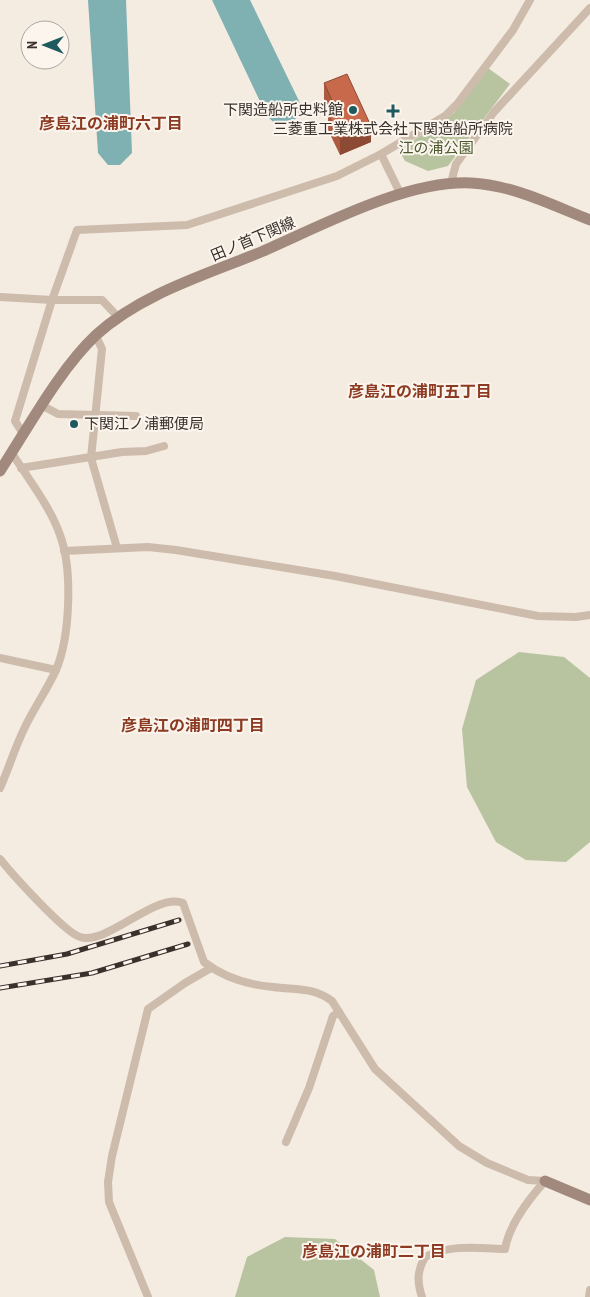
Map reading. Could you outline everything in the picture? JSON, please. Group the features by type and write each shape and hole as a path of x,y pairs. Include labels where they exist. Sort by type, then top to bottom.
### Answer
{"main road":[{"name":"田ノ首下関線","path":"0,471 75,358 96,336 118,318 160,294 352,213 401,195 451,183 472,183 511,190 590,220"},
{"path":"545,1181 590,1200"}],"street":[{"path":"24,434 15,420 52,300 77,230 187,225 337,176 381,154 445,116 458,103 513,30 530,0"},
{"path":"451,183 456,164 494,112 590,8"},
{"path":"381,154 401,195"},
{"path":"0,297 102,300 118,318"},
{"path":"96,336 102,349 91,458 117,548"},
{"path":"43,406 58,414 136,416"},
{"path":"21,468 122,452 146,451 164,446"},
{"path":"0,788 24,728 56,670 64,645 66,631 64,551 53,519 12,453"},
{"path":"64,551 148,547 268,564 538,616 576,617 590,615"},
{"path":"0,658 56,670"},
{"path":"0,859 43,906 70,931 81,938 97,936 167,901 183,903 204,962 211,968 234,978 259,985 310,989 332,1001 375,1069 459,1146 488,1163 528,1180 545,1181"},
{"path":"148,1297 109,1202 108,1182 112,1156 148,1009 185,983 211,968"},
{"path":"286,1142 309,1088 333,1016 338,1012"},
{"path":"422,1297 418,1275 425,1257 438,1250 458,1248 505,1249 506,1240 529,1201 545,1181"},
{"path":"589,1297 590,1290"}],"green space":[{"name":"江の浦公園","path":"488,68 510,84 448,166 428,171 405,161 399,150 454,113"},
{"path":"519,652 564,657 590,678 590,842 566,862 526,860 496,842 467,787 462,729 476,680"},
{"path":"285,1237 335,1239 374,1270 380,1297 235,1297 247,1257"}],"water":[{"path":"88,0 126,0 132,153 120,165 108,165 98,153"},
{"path":"212,0 250,0 300,103 296,118 288,125 277,124 266,114"}],"building":[{"path":"347,74 371,126 340,139 328,114 337,111 324,83"}],"railway":[{"path":"0,966 67,954 179,920"},
{"path":"0,988 92,973 188,944"}],"place":[{"name":"下関造船所史料館","path":"353,110"},
{"name":"三菱重工業株式会社下関造船所病院","path":"393,111"},
{"name":"下関江ノ浦郵便局","path":"74,424"}],"district":[{"name":"彦島江の浦町六丁目","path":"111,123"},
{"name":"彦島江の浦町五丁目","path":"420,391"},
{"name":"彦島江の浦町四丁目","path":"193,725"},
{"name":"彦島江の浦町二丁目","path":"374,1251"}]}
